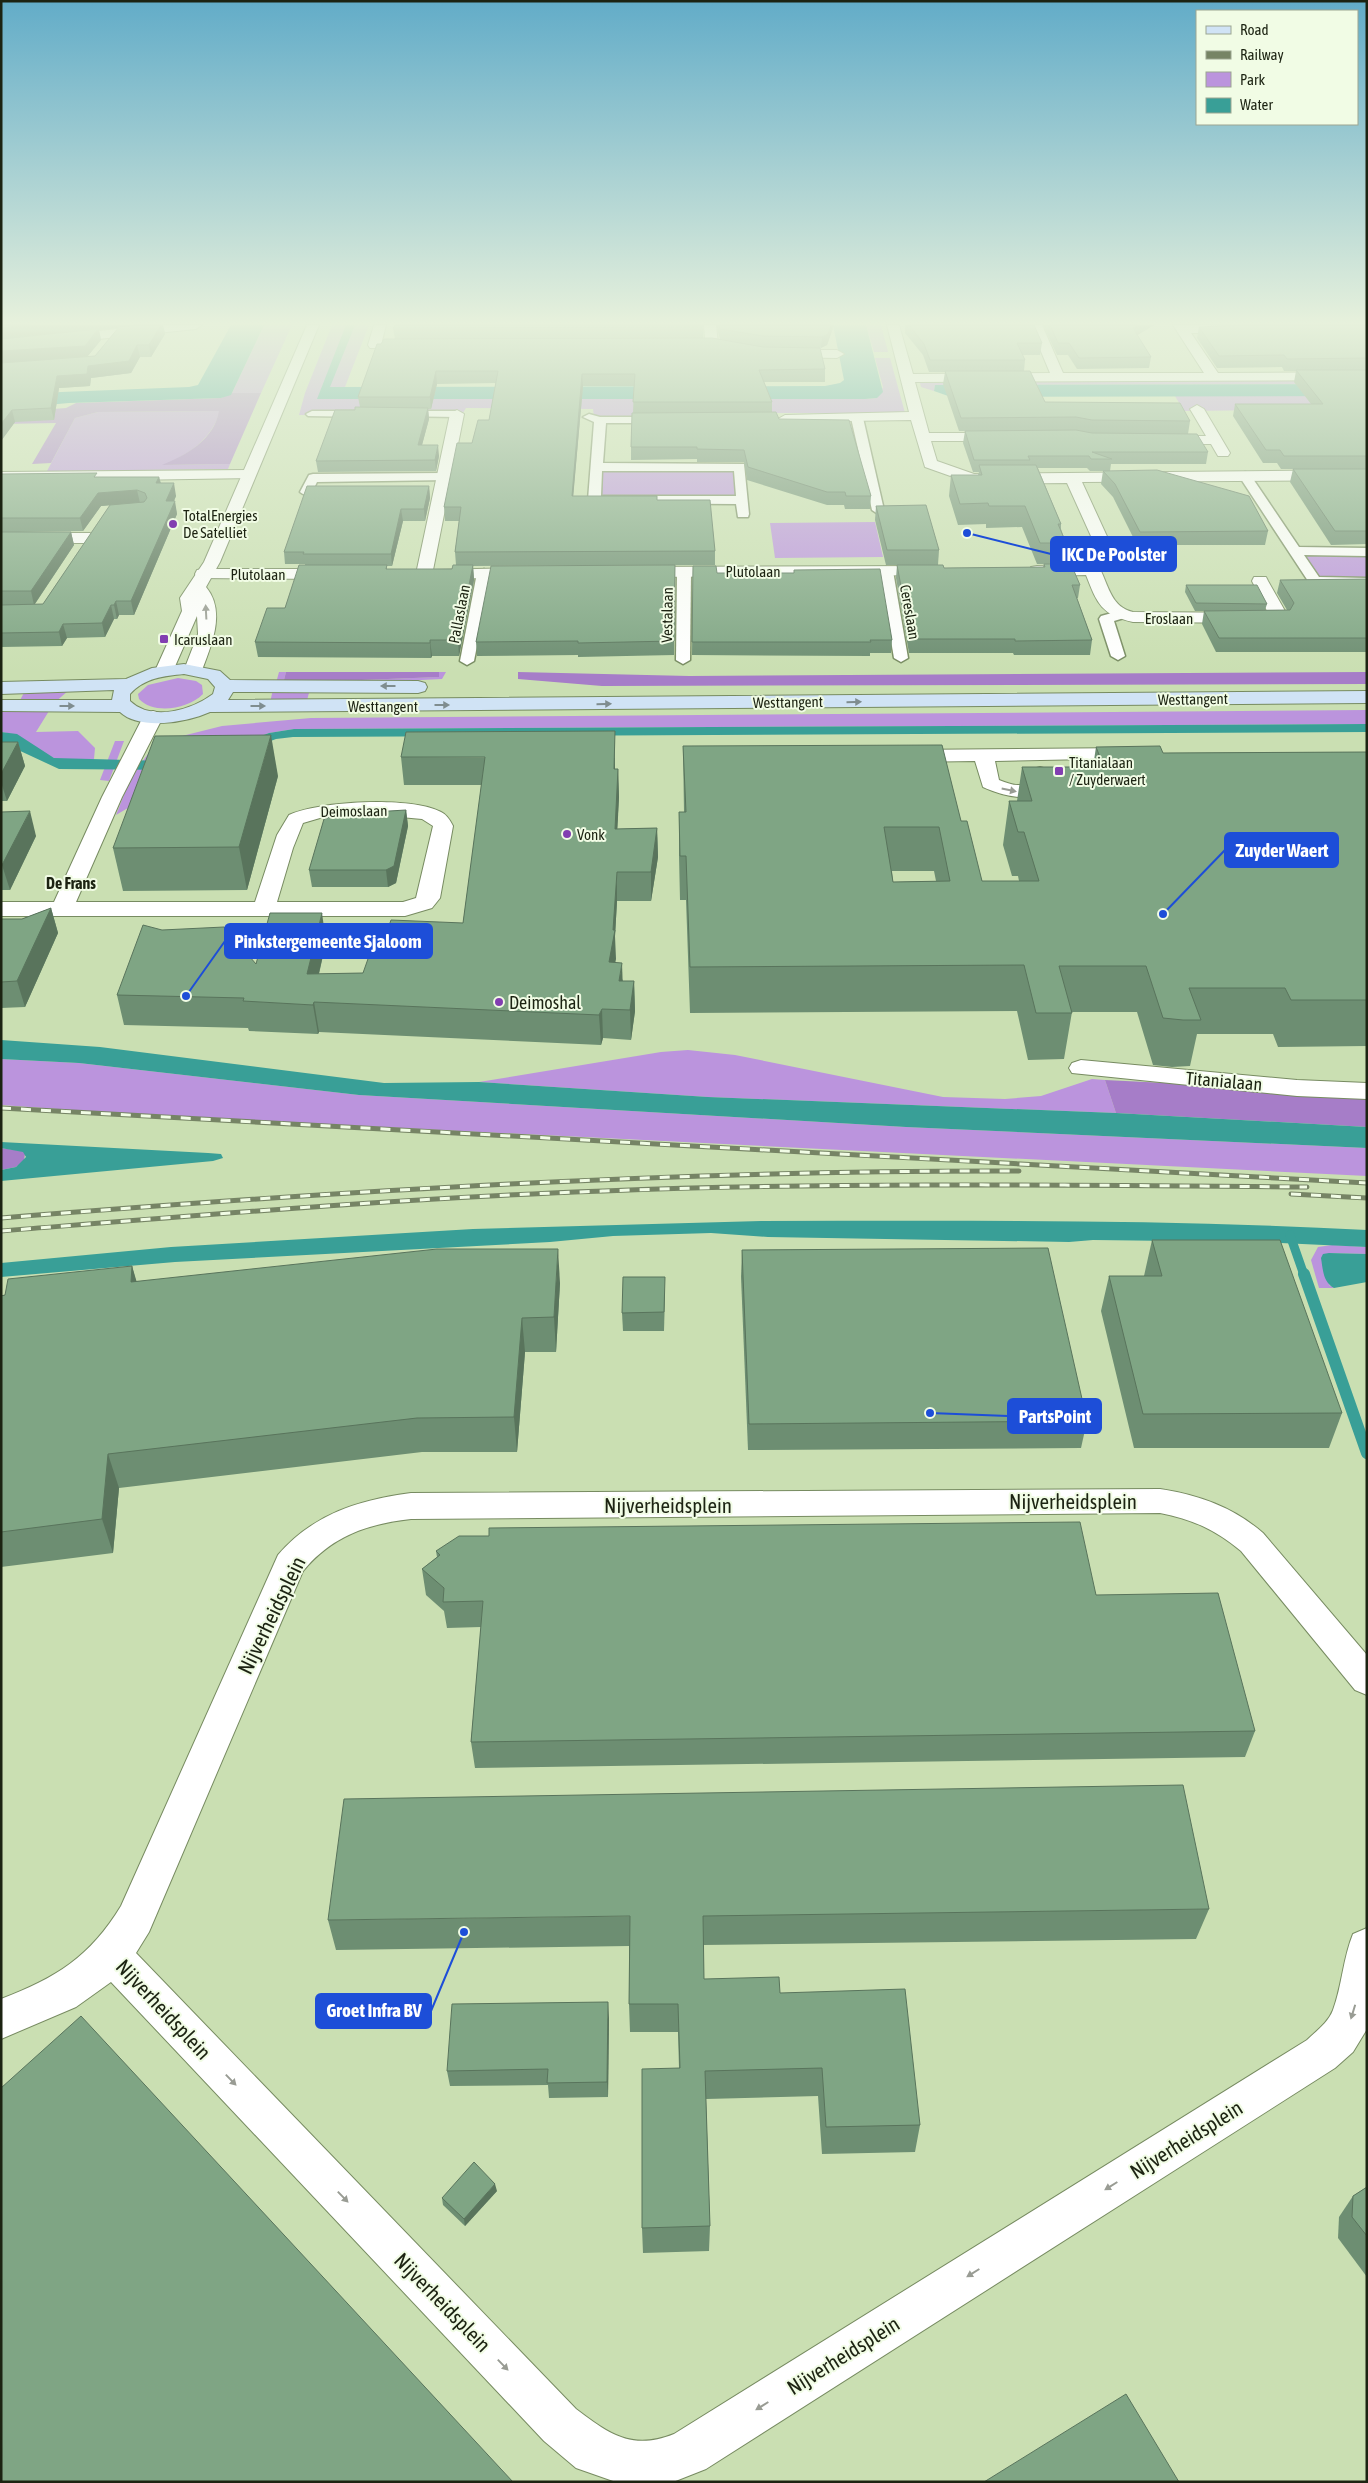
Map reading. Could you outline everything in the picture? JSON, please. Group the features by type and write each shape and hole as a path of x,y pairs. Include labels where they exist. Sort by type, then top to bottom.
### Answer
{"main road":[{"path":"1,706 124,706 135,713 153,716 184,715 210,706 222,696 225,686 214,675 193,670 164,671 144,676 130,684 120,697 124,706"},
{"path":"1,688 130,684"},
{"name":"Westtangent","path":"225,686 686,689 1367,686"},
{"name":"Westtangent","path":"210,706 1367,697"}],"street":[{"path":"164,671 191,612 190,598 212,562 262,441"},
{"path":"424,574 438,487 450,441"},
{"path":"595,441 594,500 741,500"},
{"path":"862,441 878,510"},
{"path":"924,441 930,464 973,479 1367,475"},
{"path":"1216,441 1315,581 1367,582"},
{"path":"596,467 740,467 743,515"},
{"path":"1,477 248,474"},
{"path":"345,492 306,492 313,478 438,487"},
{"path":"1017,571 1092,568 1106,561 1108,556 1076,488 1074,479"},
{"path":"1,538 94,531 79,554"},
{"path":"1295,551 1367,552"},
{"path":"1092,568 1110,609 1119,615"},
{"name":"Cereslaan","path":"886,571 901,658"},
{"name":"Plutolaan","path":"620,572 949,571"},
{"name":"Vestalaan","path":"682,660 684,572"},
{"name":"Pallaslaan","path":"467,661 484,573"},
{"path":"406,574 542,573"},
{"name":"Plutolaan","path":"200,582 347,574"},
{"name":"Eroslaan","path":"1119,615 1133,618 1280,618 1260,581"},
{"path":"193,670 207,634 205,597 200,582"},
{"path":"1118,656 1106,619 1119,615"},
{"path":"62,909 127,766 153,716"},
{"path":"890,756 1152,754"},
{"path":"984,755 990,783 1008,792 1028,792 1043,783 1034,755"},
{"name":"Deimoslaan","path":"1,909 263,910 394,910 415,907 429,898 443,826 433,816 413,811 324,810 303,815 291,825 263,910"},
{"name":"Titanialaan","path":"1080,1068 1297,1088 1367,1091"},
{"name":"Nijverheidsplein","path":"1367,1680 1252,1542 1237,1528 1218,1516 1179,1503 1160,1501 1070,1501 421,1506 383,1509 360,1515 327,1529 300,1550 290,1564 135,1919 112,1956 560,2425 594,2451 643,2474 666,2461 689,2452 1321,2054 1339,2038 1351,2019 1367,1947"},
{"path":"1,2019 68,1991 112,1956"}],"green space":[{"path":"63,441 201,441 182,456 164,465 230,464 228,469 47,471"},
{"path":"594,467 739,467 741,500 594,500"},
{"path":"875,522 883,557 775,558 770,523"},
{"path":"1295,551 1367,552 1367,582 1315,581"},
{"path":"279,672 286,672 284,680 362,680 439,677 439,672 446,672 442,679 360,683 276,683"},
{"path":"178,678 196,681 202,685 203,694 189,703 171,708 153,707 139,699 138,694 148,685"},
{"path":"26,689 69,690 53,704 18,704"},
{"path":"273,689 310,689 306,704 270,703"},
{"path":"1,710 49,711 36,732 78,731 95,748 94,759 69,760 54,758 25,739 1,732"},
{"path":"1367,710 1367,724 294,729 269,733 250,740 173,748 182,736 222,726 311,718"},
{"path":"115,741 124,741 109,781 100,780"},
{"path":"156,743 133,805 116,815 131,777"},
{"path":"688,1050 735,1055 943,1097 1005,1099 1041,1096 1092,1079 1105,1080 1116,1113 708,1097 479,1082 661,1052"},
{"path":"1,1059 79,1063 359,1095 906,1127 1367,1148 1367,1176 158,1116 1,1105"},
{"path":"1332,1245 1367,1247 1367,1254 1329,1253 1329,1285 1334,1288 1319,1288 1311,1260 1318,1247"}],"shaded area":[{"path":"46,441 63,441 51,463 32,464"},
{"path":"202,441 240,441 230,464 162,465"},
{"path":"286,672 439,672 439,677 362,680 284,680"},
{"path":"518,672 689,676 1367,672 1367,684 602,686 518,679"},
{"path":"1105,1080 1367,1093 1367,1127 1116,1113"},
{"path":"1,1148 23,1151 25,1154 24,1161 16,1167 1,1170"}],"water":[{"path":"1367,724 1367,732 293,737 276,739 231,756 179,770 59,769 1,742 1,732 17,734 54,758 165,761 250,740 269,733 294,729"},
{"path":"1,1040 100,1047 384,1083 479,1082 708,1097 1116,1113 1367,1127 1367,1148 906,1127 359,1095 79,1063 1,1059"},
{"path":"1,1142 208,1153 221,1154 223,1158 213,1161 1,1181 1,1170 16,1167 26,1157 23,1152 1,1148"},
{"path":"761,1221 1064,1221 1291,1226 1367,1230 1367,1247 1259,1242 1093,1240 1069,1242 768,1237 711,1233 613,1236 550,1242 175,1262 1,1277 1,1263 171,1247 473,1229"},
{"path":"1323,1254 1367,1254 1367,1282 1334,1288 1330,1285 1324,1275 1321,1258"}],"building":[{"path":"323,441 419,441 418,445 438,445 435,460 316,461"},
{"path":"473,441 577,441 572,496 657,496 657,500 710,500 715,551 455,552 461,507 444,507 457,443 472,443"},
{"path":"631,441 855,441 871,496 846,496 845,492 827,492 748,467 744,450 697,449 697,447 631,447"},
{"path":"968,441 1201,441 1208,452 1092,452 1112,459 1091,459 1089,456 1028,456 1030,460 974,460"},
{"path":"1260,441 1367,441 1367,456 1284,456 1280,450 1266,450"},
{"path":"979,465 1036,465 1061,524 1058,524 1066,543 1040,543 1025,506 989,506 988,503 960,504 951,475 982,475"},
{"path":"1293,469 1367,469 1367,531 1335,531"},
{"path":"1157,470 1249,496 1268,531 1140,532 1115,484 1103,471"},
{"path":"97,473 94,477 159,477 156,483 174,483 166,501 175,501 131,601 116,601 114,605 111,605 102,623 63,624 59,632 1,633 1,605 43,604 110,505 144,502 147,498 145,493 137,490 98,493 80,518 1,518 1,474"},
{"path":"307,486 429,486 424,509 401,509 391,554 303,554 304,552 284,552"},
{"path":"926,505 939,550 887,550 876,506"},
{"path":"1,532 71,532 31,591 1,591"},
{"path":"1044,564 1071,564 1080,585 1072,585 1092,640 911,639 897,565 943,565 944,568 1045,567"},
{"path":"299,565 387,565 386,569 452,569 453,565 473,565 458,640 430,640 430,643 255,642 267,608 285,608"},
{"path":"675,565 674,641 578,643 578,641 476,642 491,566"},
{"path":"693,566 716,566 717,573 794,573 794,570 880,569 892,640 870,640 871,642 692,642"},
{"path":"1367,579 1367,638 1219,638 1204,611 1290,610 1294,603 1280,580"},
{"path":"1186,585 1257,585 1267,604 1196,603"},
{"path":"615,731 614,769 618,769 615,829 657,828 651,872 617,872 613,930 615,930 609,962 622,963 619,981 634,981 630,1010 602,1009 599,1015 314,1002 313,1005 243,1001 244,998 117,995 143,925 162,930 224,927 256,964 270,913 322,913 307,974 363,973 369,956 378,957 391,920 463,923 485,757 401,757 406,732"},
{"path":"271,735 239,847 113,848 155,736"},
{"path":"1,742 18,742 1,774"},
{"path":"942,745 961,821 967,821 982,881 1039,881 1024,832 1018,832 1009,801 1032,801 1022,767 1104,767 1096,747 1160,746 1163,753 1367,752 1367,1000 1291,1000 1285,988 1189,988 1201,1020 1163,1018 1146,966 1059,966 1072,1013 1036,1013 1024,965 690,967 686,856 680,856 679,812 686,812 683,746","holes":["884,827 939,827 950,881 893,882"]},
{"path":"406,810 394,866 386,870 309,870 324,819 339,814"},
{"path":"30,811 2,865 1,865 1,812"},
{"path":"51,908 17,981 1,982 1,919 22,919"},
{"path":"1152,1240 1280,1240 1342,1413 1143,1414 1109,1276 1162,1276"},
{"path":"1048,1248 1087,1421 749,1424 742,1250"},
{"path":"437,1249 558,1249 554,1317 522,1318 514,1417 417,1418 108,1454 102,1519 1,1532 1,1296 5,1295 8,1279 132,1266 131,1282"},
{"path":"623,1277 665,1277 664,1312 622,1313"},
{"path":"1080,1522 1096,1595 1218,1593 1255,1731 471,1742 483,1601 443,1602 444,1588 422,1569 440,1555 436,1551 459,1536 489,1536 489,1528"},
{"path":"1183,1785 1209,1909 703,1916 704,1979 779,1977 780,1993 905,1989 920,2125 826,2127 822,2068 705,2071 710,2226 642,2228 642,2069 680,2068 678,2004 629,2004 630,1916 328,1920 344,1799"},
{"path":"608,2002 607,2082 547,2083 548,2069 447,2071 452,2004"},
{"path":"81,2016 513,2482 1,2482 1,2088"},
{"path":"474,2162 495,2184 464,2219 442,2198"},
{"path":"1367,2187 1367,2236 1352,2217 1353,2196"},
{"path":"1126,2394 1179,2482 984,2482"}],"waterway":[{"path":"1290,1235 1304,1275"},
{"path":"1304,1274 1367,1453"}],"railway":[{"path":"1,1108 1367,1183"},
{"path":"1,1218 382,1191 637,1178 764,1174 1019,1171"},
{"path":"1,1231 378,1203 529,1194 692,1188 868,1185 1307,1187"},
{"path":"1291,1194 1367,1198"}],"place":[{"name":"TotalEnergies De Satelliet","path":"173,524"},
{"name":"IKC De Poolster","path":"967,533"},
{"name":"Icaruslaan","path":"164,639"},
{"name":"Titanialaan / Zuyderwaert","path":"1059,771"},
{"name":"Vonk","path":"567,834"},
{"name":"Zuyder Waert","path":"1163,914"},
{"name":"Pinkstergemeente Sjaloom","path":"186,996"},
{"name":"Deimoshal","path":"499,1002"},
{"name":"PartsPoint","path":"930,1413"},
{"name":"Groet Infra BV","path":"464,1932"}],"district":[{"name":"De Frans","path":"71,883"}]}
